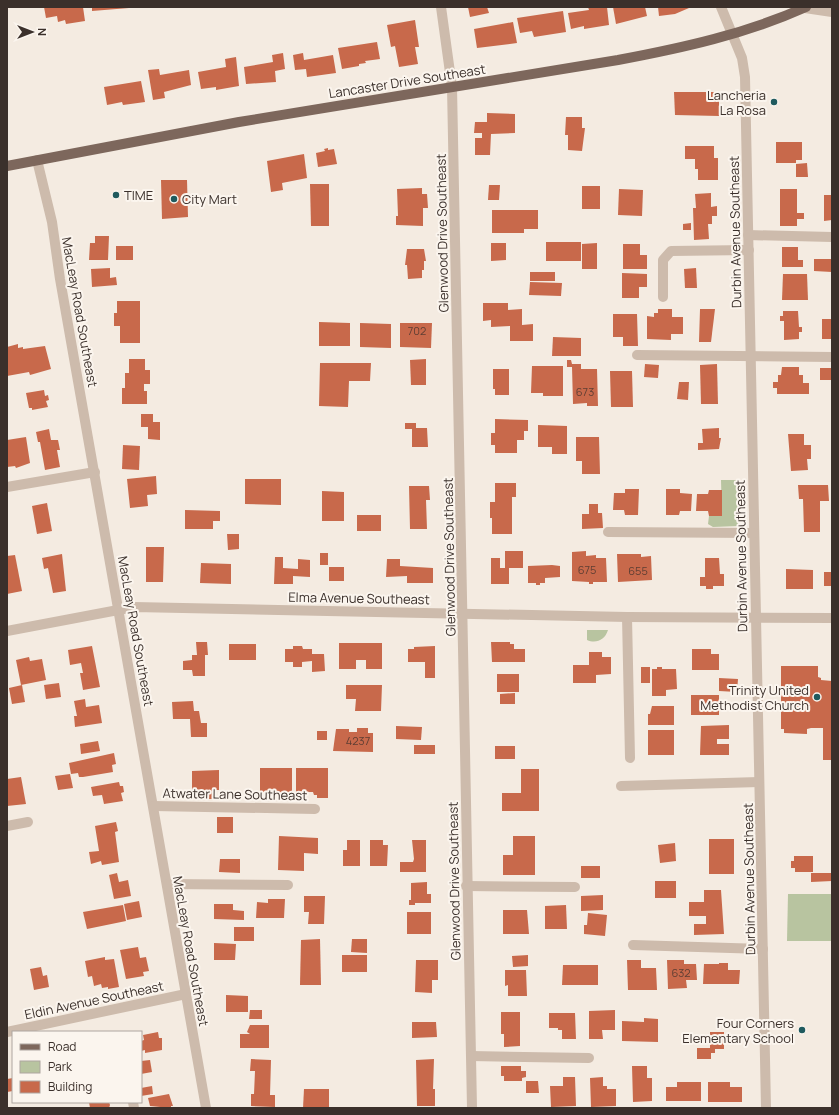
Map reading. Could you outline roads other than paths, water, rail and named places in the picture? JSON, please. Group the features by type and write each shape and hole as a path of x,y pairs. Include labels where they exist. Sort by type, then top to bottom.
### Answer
{"main road":[{"name":"Lancaster Drive Southeast","path":"7,166 239,122 672,50 731,34 805,7"}],"street":[{"name":"Glenwood Drive Southeast","path":"441,7 452,87 463,613 466,886 472,1108"},
{"name":"Durbin Avenue Southeast","path":"721,7 742,58 745,77 766,1108"},
{"path":"805,7 832,12"},
{"name":"MacLeay Road Southeast","path":"37,160 52,222 60,279 206,1108"},
{"path":"748,235 832,237"},
{"path":"663,297 663,260 671,251 749,250"},
{"path":"636,355 832,356"},
{"path":"7,487 95,472"},
{"path":"608,532 754,533"},
{"name":"Elma Avenue Southeast","path":"7,631 134,607 627,617 832,618"},
{"path":"627,617 630,758"},
{"path":"621,786 759,782"},
{"name":"Atwater Lane Southeast","path":"154,806 315,809"},
{"path":"7,826 28,822"},
{"path":"167,884 288,885"},
{"path":"466,886 575,887"},
{"path":"633,945 763,949"},
{"name":"Eldin Avenue Southeast","path":"7,1032 186,994"},
{"path":"471,1056 589,1058"}],"place":[{"name":"Lancheria La Rosa","path":"774,102"},
{"name":"TIME","path":"116,195"},
{"name":"City Mart","path":"174,199"},
{"name":"Trinity United Methodist Church","path":"817,697"},
{"name":"Four Corners Elementary School","path":"802,1030"}]}
